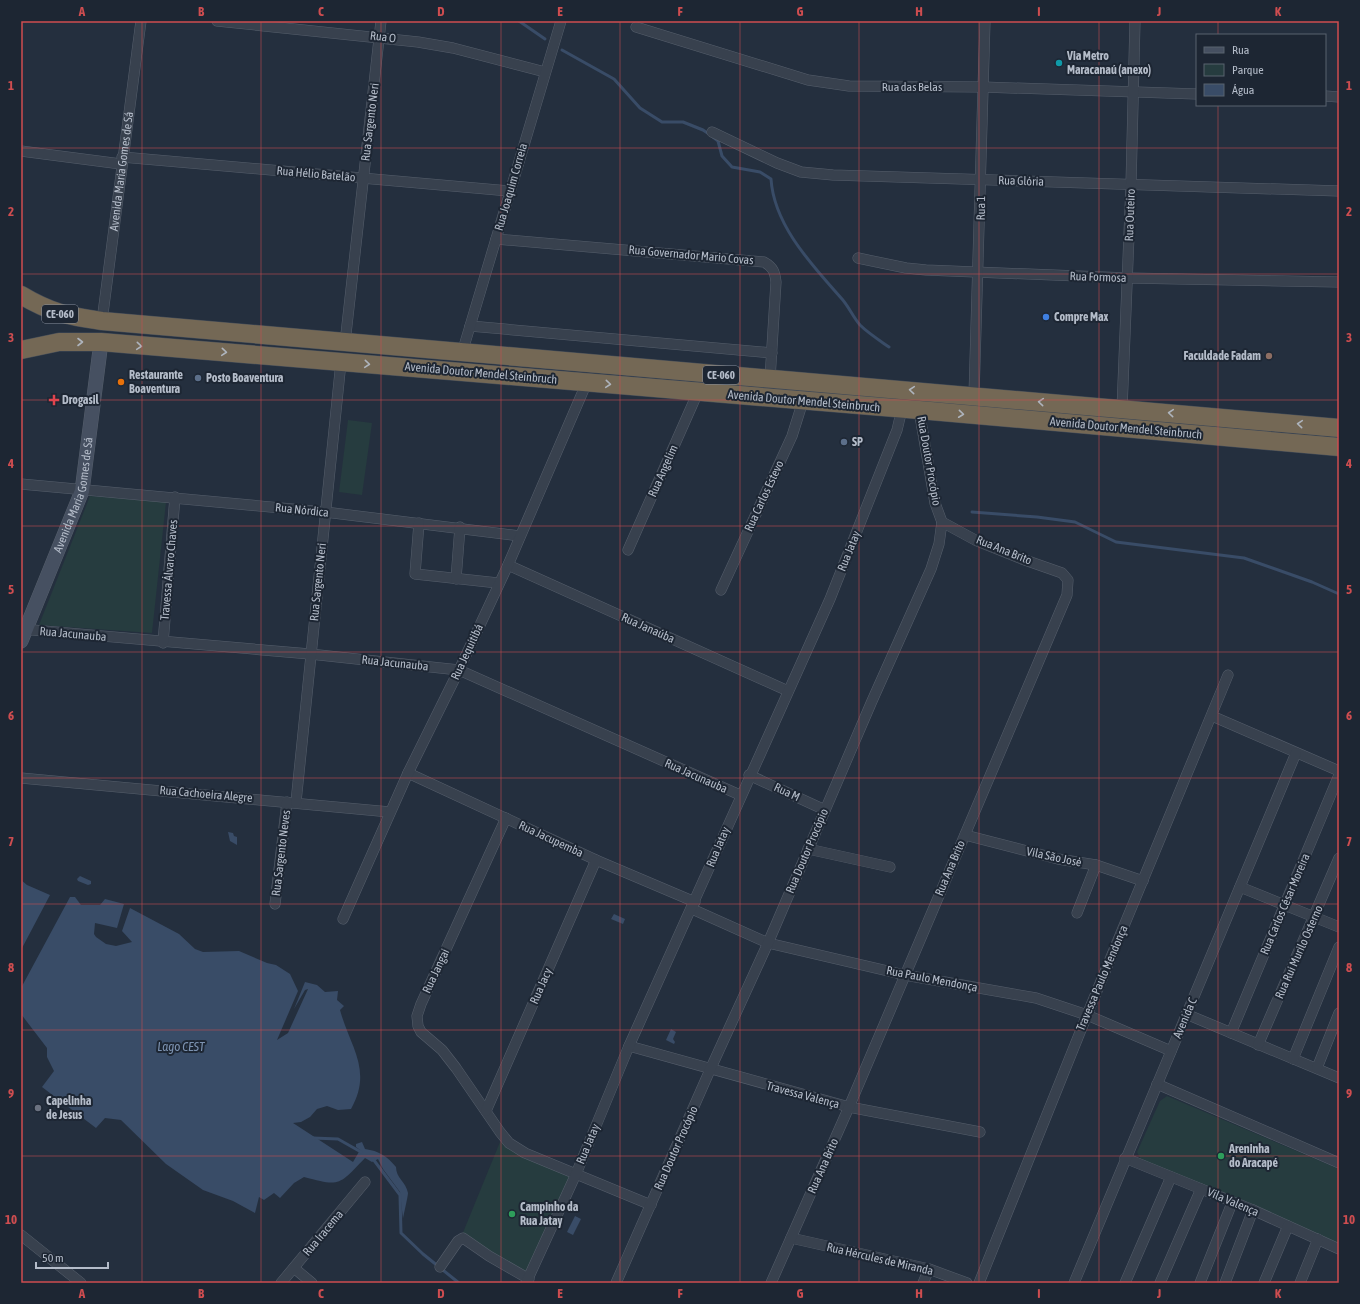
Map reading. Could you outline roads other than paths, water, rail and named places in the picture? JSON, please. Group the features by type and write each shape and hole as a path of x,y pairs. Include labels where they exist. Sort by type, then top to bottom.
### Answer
{"highway":[{"name":"CE-060","path":"21,295 41,307 64,315 102,321"},
{"name":"Avenida Doutor Mendel Steinbruch","path":"102,321 462,353 1122,408 1339,428"},
{"name":"CE-060","path":"21,350 59,342 101,342"},
{"name":"Avenida Doutor Mendel Steinbruch","path":"101,342 910,409 1339,448"}],"street":[{"name":"Avenida Maria Gomes de Sá","path":"102,321 141,21"},
{"name":"Rua O","path":"217,21 380,36 453,48 545,72"},
{"name":"Rua Sargento Neri","path":"345,343 381,21"},
{"name":"Rua Joaquim Correia","path":"462,353 509,191 561,21"},
{"name":"Rua 1","path":"974,396 986,21"},
{"name":"Rua Outeiro","path":"1122,408 1128,278 1135,21"},
{"name":"Rua das Belas","path":"636,27 808,80 828,84 849,86 984,87 1196,94"},
{"path":"1326,96 1339,97"},
{"name":"Rua Glória","path":"712,132 776,163 801,172 833,175 1339,191"},
{"name":"Rua Hélio Batelão","path":"21,151 122,161 363,178 509,191"},
{"name":"Rua Governador Mario Covas","path":"496,239 764,262 771,266 775,273 776,282 770,379"},
{"name":"Rua Formosa","path":"858,258 906,268 979,272 1128,278 1339,282"},
{"path":"470,326 772,352"},
{"name":"Avenida Maria Gomes de Sá","path":"22,633 82,491 101,342"},
{"name":"Rua Sargento Neri","path":"291,802 310,654 341,362"},
{"name":"Rua Jequitibá","path":"343,919 408,773 459,670 498,583 508,565 587,382"},
{"name":"Rua Angelim","path":"628,550 698,392"},
{"name":"Rua Carlos Estevo","path":"721,590 792,436 803,401"},
{"name":"Rua Doutor Procópio","path":"616,1283 768,943 930,569 939,544 942,522 935,503 910,409"},
{"name":"Rua Jatay","path":"527,1281 576,1174 629,1046 693,906 740,795 832,591 897,430 910,409"},
{"name":"Rua Nórdica","path":"21,484 82,491 175,497 325,512 460,527 520,536"},
{"name":"Travessa Álvaro Chaves","path":"163,643 175,497"},
{"name":"Rua Ana Brito","path":"771,1283 849,1107 1067,595 1068,580 1062,573 977,541 942,522"},
{"path":"419,523 415,574 498,583"},
{"path":"456,579 460,527"},
{"name":"Rua Janaúba","path":"508,565 788,691"},
{"name":"Rua Jacunauba","path":"22,633 310,654 459,670 740,795"},
{"name":"Travessa Paulo Mendonça","path":"979,1283 1087,1015 1228,675"},
{"path":"1212,716 1339,771"},
{"name":"Avenida C","path":"1074,1283 1125,1158 1296,753"},
{"name":"Rua Jacupemba","path":"408,773 693,906"},
{"name":"Rua M","path":"749,775 825,810"},
{"name":"Rua Carlos César Moreira","path":"1231,1033 1339,775"},
{"name":"Rua Cachoeira Alegre","path":"21,778 390,812"},
{"name":"Rua Sargento Neves","path":"275,904 291,802"},
{"name":"Rua Jangai","path":"506,818 421,1004 417,1016 418,1026 421,1032 442,1050 509,1143 525,1153 651,1205"},
{"name":"Vila São Josè","path":"965,835 1058,859 1096,865 1143,881"},
{"path":"808,849 890,867"},
{"name":"Rua Rui Murilo Osterno","path":"1258,1045 1339,858"},
{"name":"Rua Jacy","path":"486,1111 596,860"},
{"path":"1077,912 1096,865"},
{"path":"1240,887 1315,916 1339,927"},
{"name":"Rua Paulo Mendonça","path":"693,906 768,943 905,974 1036,998 1087,1015 1171,1051"},
{"path":"1293,1059 1339,947"},
{"path":"1317,1068 1339,1013"},
{"path":"1186,1014 1339,1078"},
{"name":"Travessa Valença","path":"629,1046 710,1070 849,1107 980,1132"},
{"path":"1157,1084 1339,1163"},
{"name":"Vila Valença","path":"1125,1158 1232,1203 1253,1210 1339,1249"},
{"path":"1125,1283 1171,1177"},
{"name":"Rua Iracema","path":"281,1283 365,1182"},
{"path":"1160,1283 1201,1189"},
{"path":"1200,1283 1232,1203"},
{"path":"1225,1283 1253,1210"},
{"path":"1264,1283 1288,1226"},
{"path":"21,1235 81,1283"},
{"path":"440,1267 458,1241 463,1238 527,1281"},
{"name":"Rua Hércules de Miranda","path":"791,1238 929,1269 967,1283"},
{"path":"1300,1283 1318,1239"},
{"path":"294,1268 312,1283"},
{"path":"923,1283 929,1269"}],"water":[{"path":"228,832 233,833 234,836 237,837 237,845 230,841"},
{"path":"80,876 91,881 91,884 88,885 78,881 77,879"},
{"path":"21,880 27,885 50,895 21,950"},
{"name":"Lago CEST","path":"70,897 75,897 81,905 100,905 105,899 124,904 117,928 95,923 94,934 106,944 116,946 132,942 122,931 130,908 179,934 195,949 203,952 239,951 267,963 276,965 290,974 298,991 277,1040 288,1033 308,989 305,990 294,1009 305,982 317,985 325,992 338,991 337,1000 344,1006 340,1010 358,1059 360,1082 357,1095 351,1109 338,1110 327,1106 317,1109 310,1117 301,1122 293,1123 353,1162 360,1150 356,1147 356,1144 362,1142 365,1149 379,1153 389,1160 396,1167 396,1171 408,1193 403,1219 400,1192 383,1169 378,1159 372,1162 365,1158 344,1179 333,1183 304,1177 294,1183 280,1198 274,1193 264,1200 259,1197 255,1213 233,1201 203,1190 166,1164 121,1120 105,1118 96,1128 42,1087 54,1071 47,1057 47,1048 21,1014 21,988"},
{"path":"614,914 625,919 623,924 611,919"},
{"path":"671,1029 676,1032 673,1039 675,1042 674,1044 666,1040"},
{"path":"575,1216 581,1219 573,1235 567,1232"}],"waterway":[{"path":"519,21 545,39"},
{"path":"562,50 614,79 640,108 662,122 683,122 709,134"},
{"path":"713,137 718,141 722,156 732,167 760,172 771,179 779,213 797,244 844,302 860,325 889,347"},
{"path":"972,512 1037,517 1075,522 1116,542 1244,558 1312,582 1339,594"},
{"path":"313,1138 338,1139 361,1152"},
{"path":"373,1159 400,1195 401,1233 423,1254 459,1283"}],"place":[{"name":"Via Metro Maracanaú (anexo)","path":"1059,63"},
{"name":"Compre Max","path":"1046,317"},
{"name":"Faculdade Fadam","path":"1269,356"},
{"name":"Posto Boaventura","path":"198,378"},
{"name":"Restaurante Boaventura","path":"121,382"},
{"name":"Drogasil","path":"54,400"},
{"name":"SP","path":"844,442"},
{"name":"Capelinha de Jesus","path":"38,1108"},
{"name":"Areninha do Aracapé","path":"1221,1156"},
{"name":"Campinho da Rua Jatay","path":"512,1214"}]}
